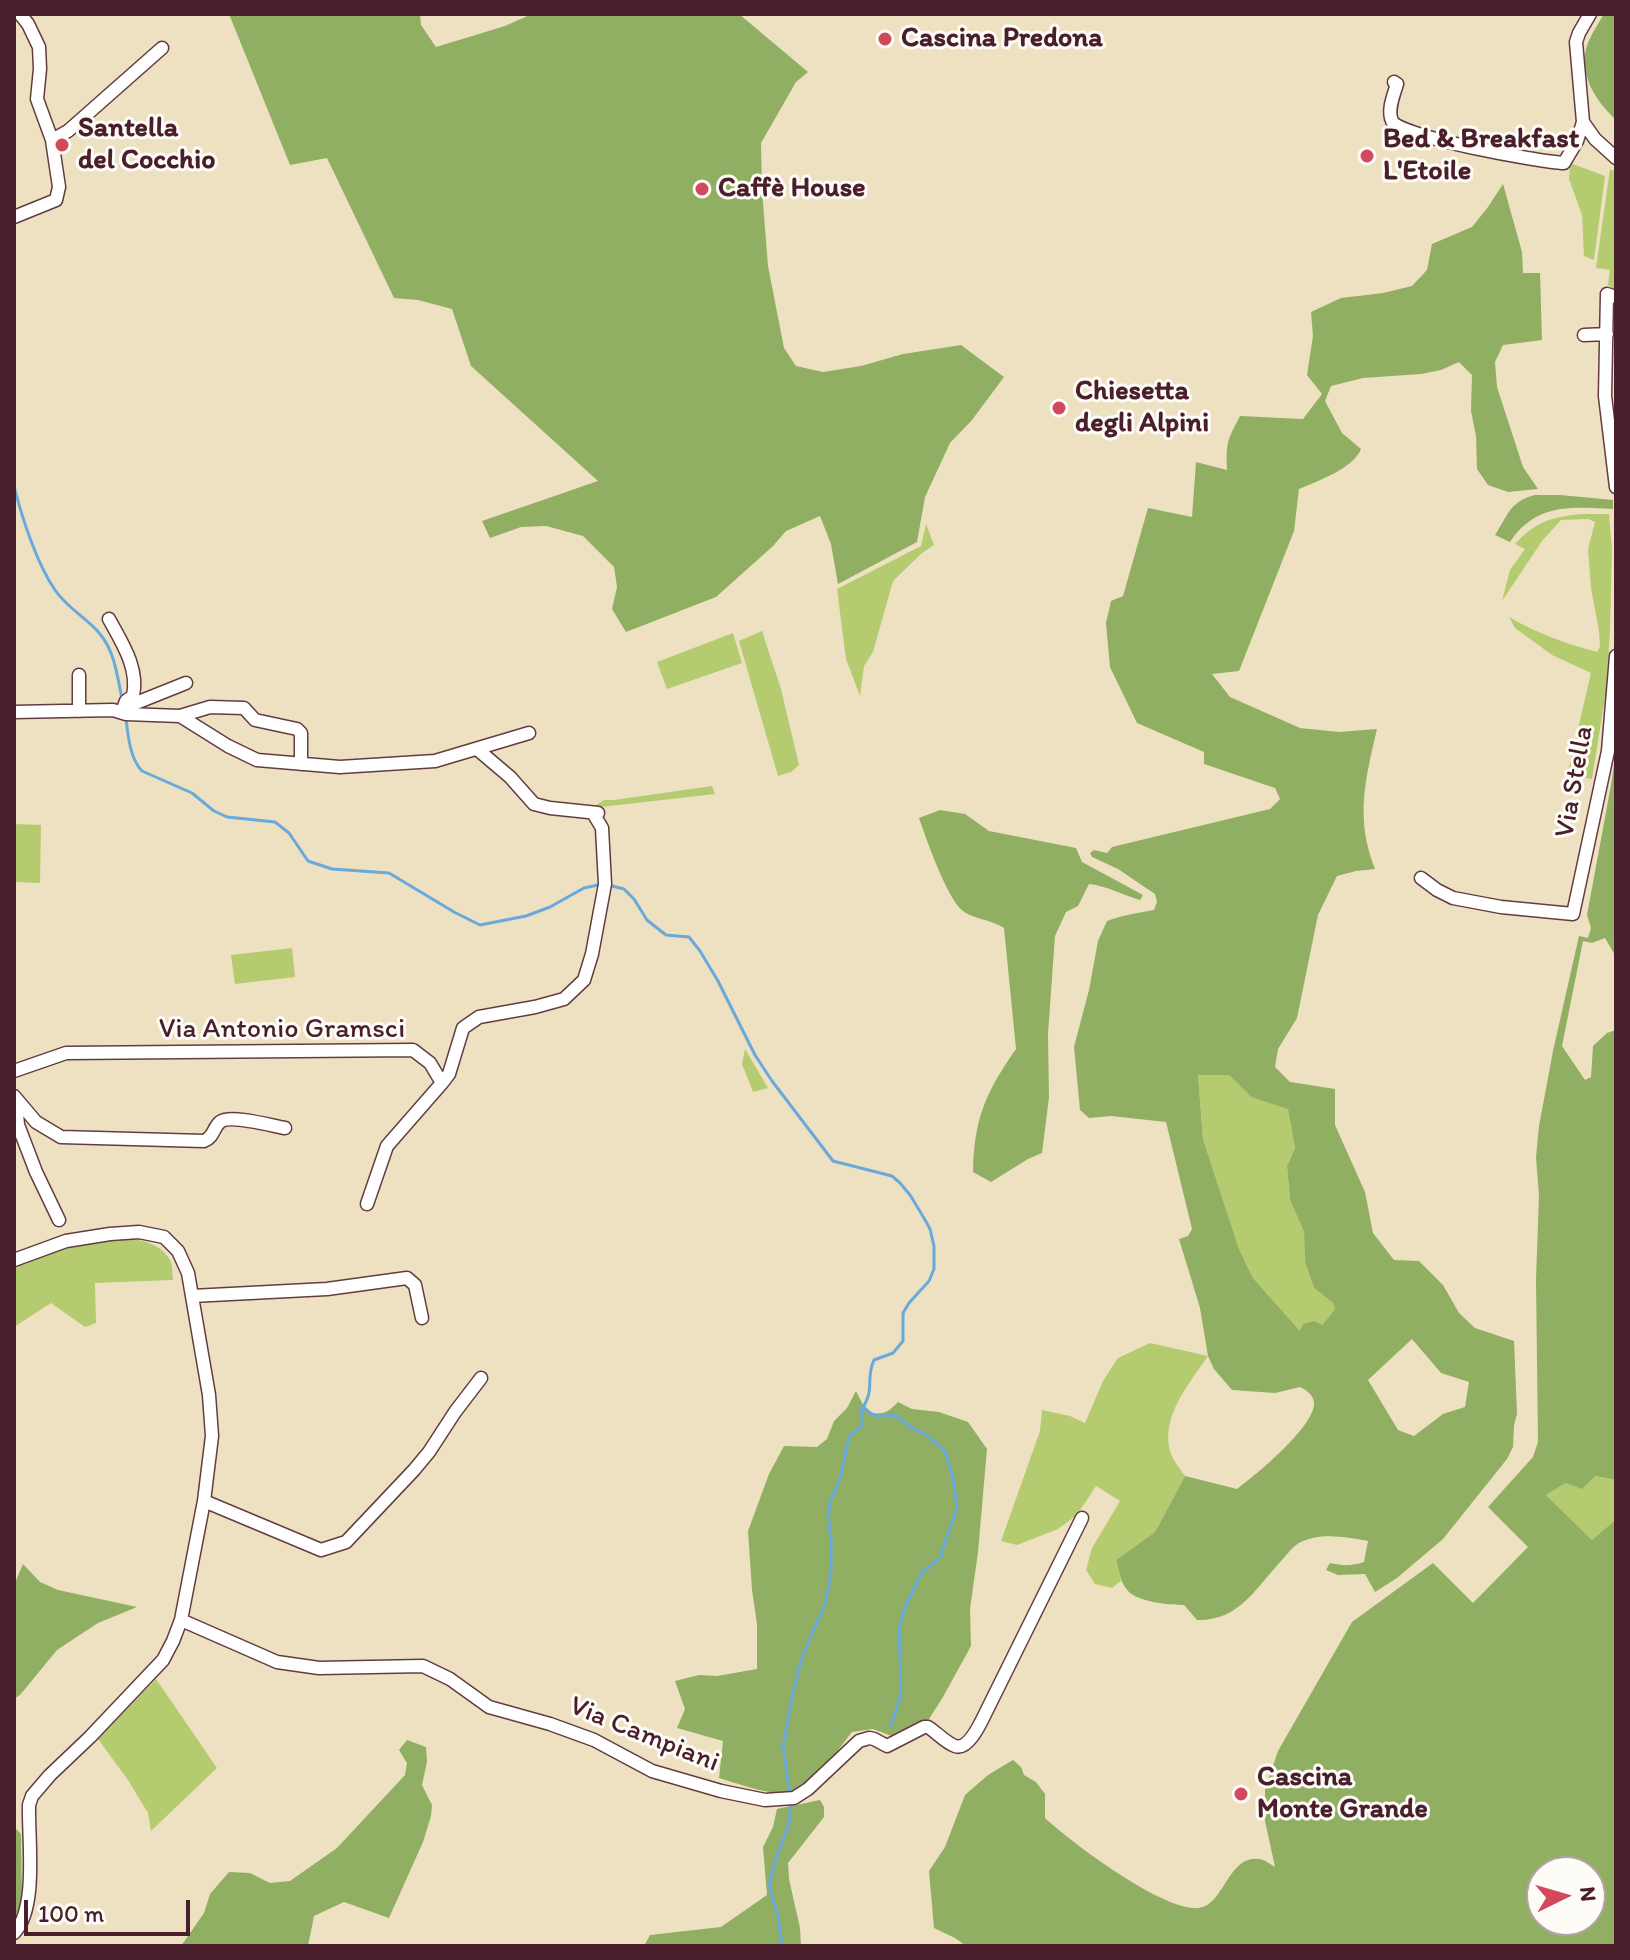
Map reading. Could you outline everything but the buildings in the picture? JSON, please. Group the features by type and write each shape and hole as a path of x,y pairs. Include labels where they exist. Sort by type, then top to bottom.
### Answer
{"street":[{"path":"14,217 56,200 59,187 52,140 37,99 39,47 20,14"},
{"path":"1394,82 1397,84 1391,115 1392,122 1398,127 1418,135 1497,153 1562,164 1577,141 1583,122 1576,42 1590,14"},
{"path":"52,140 68,131 162,48"},
{"path":"1583,122 1595,139 1616,158"},
{"path":"1616,297 1607,294 1607,334 1612,350 1605,396 1616,487"},
{"path":"1584,335 1607,334"},
{"path":"109,619 130,658 134,692 121,710"},
{"name":"Via Stella","path":"1421,878 1453,898 1501,907 1573,914 1608,751 1616,656"},
{"path":"79,675 79,711"},
{"path":"14,712 121,710 186,683"},
{"path":"121,710 126,714 180,716 210,707 244,708 255,720 297,729 301,733 301,764"},
{"path":"180,716 257,760 340,767 435,761 529,733"},
{"path":"367,1204 387,1146 449,1074 463,1028 479,1017 564,999 584,980 592,954 605,884 602,828 596,813 534,804 510,777 477,749"},
{"name":"Via Antonio Gramsci","path":"14,1071 66,1053 413,1050 430,1063 442,1083"},
{"path":"15,1098 36,1122 61,1137 204,1141 211,1138 220,1122 229,1118 285,1128"},
{"path":"15,1098 18,1125 59,1220"},
{"path":"14,1260 66,1241 110,1234 139,1232 164,1237 178,1251 188,1273 209,1395 212,1436 204,1501 181,1620 163,1660 32,1796 29,1805 26,1915 14,1933"},
{"path":"192,1296 327,1289 407,1278 415,1285 422,1318"},
{"path":"204,1501 321,1550 346,1542 429,1452 481,1378"},
{"name":"Via Campiani","path":"181,1620 277,1662 319,1668 423,1666 450,1679 489,1707 594,1740 652,1771 721,1791 778,1801 794,1798 808,1789 859,1741 874,1739 887,1746 928,1727 956,1747 968,1742 987,1710 1082,1518"}],"green space":[{"path":"229,14 420,14 421,25 436,47 505,26 532,14 739,14 808,72 796,82 761,143 768,266 784,348 796,366 823,372 961,345 1004,377 972,420 950,443 925,497 917,542 838,584 831,544 820,516 786,531 716,597 626,632 612,609 617,587 614,567 583,536 546,526 521,527 490,538 482,521 598,481 471,366 452,309 418,300 394,298 327,158 290,165"},
{"path":"1604,14 1616,14 1616,120 1603,106 1586,73 1588,44"},
{"path":"1570,163 1605,176 1594,260 1584,256 1582,215 1569,179"},
{"path":"1610,169 1616,172 1616,290 1608,285 1610,270 1596,268"},
{"path":"1503,184 1522,252 1523,273 1540,273 1542,340 1503,345 1495,362 1497,387 1523,467 1538,489 1508,492 1488,485 1477,469 1476,436 1471,411 1472,375 1459,362 1421,374 1363,378 1331,386 1325,401 1342,433 1361,449 1343,468 1299,489 1294,531 1239,671 1212,674 1230,697 1300,728 1339,732 1377,729 1364,799 1365,833 1375,869 1337,876 1318,915 1297,1018 1278,1049 1275,1067 1290,1082 1335,1089 1335,1125 1365,1192 1373,1233 1394,1260 1419,1261 1443,1285 1459,1313 1475,1328 1514,1341 1517,1414 1513,1447 1507,1459 1443,1539 1397,1578 1375,1592 1365,1574 1338,1575 1326,1570 1330,1563 1347,1565 1364,1562 1368,1541 1315,1537 1294,1547 1235,1609 1212,1619 1197,1620 1184,1605 1154,1602 1133,1595 1123,1584 1116,1560 1155,1532 1185,1476 1237,1489 1293,1439 1310,1416 1314,1402 1310,1394 1300,1387 1275,1393 1232,1390 1214,1369 1208,1356 1200,1308 1179,1239 1188,1236 1192,1229 1166,1122 1111,1116 1089,1118 1080,1110 1074,1047 1098,941 1107,921 1154,910 1157,902 1155,894 1090,853 1094,850 1107,853 1112,847 1270,809 1280,799 1275,788 1204,764 1204,752 1137,723 1110,667 1106,623 1111,601 1123,596 1148,508 1192,517 1196,462 1227,470 1228,442 1240,416 1303,419 1322,394 1307,375 1313,336 1311,312 1341,298 1412,286 1427,270 1432,244 1472,227","holes":["1198,1075 1229,1075 1251,1097 1288,1109 1295,1148 1287,1166 1290,1200 1304,1232 1305,1262 1314,1288 1333,1303 1335,1309 1322,1325 1314,1321 1303,1324 1300,1331 1253,1278 1239,1249 1203,1139","1412,1339 1441,1373 1469,1382 1465,1407 1443,1414 1414,1436 1398,1430 1368,1380"]},
{"path":"1535,495 1613,500 1613,509 1556,510 1531,520 1510,542 1495,535 1515,505"},
{"path":"1582,514 1609,514 1612,549 1606,691 1592,779 1567,776 1591,673 1552,655 1515,628 1509,617 1552,638 1597,652 1600,647 1599,631 1588,549 1595,522 1588,519 1561,520 1542,541 1502,601 1510,570 1525,549 1515,544 1530,530 1545,522"},
{"path":"926,524 934,545 893,581 873,652 864,666 860,696 846,659 837,589 921,546"},
{"path":"762,631 781,689 799,765 791,772 778,776 739,641"},
{"path":"733,633 742,663 667,689 657,662"},
{"path":"1616,750 1616,957 1605,938 1592,943 1583,941 1562,1046 1585,1080 1591,1077 1593,1046 1607,1033 1616,1030 1616,1480 1595,1476 1582,1489 1566,1483 1546,1495 1592,1540 1616,1517 1616,1946 966,1946 934,1928 929,1871 945,1847 965,1795 988,1775 1013,1760 1045,1794 1045,1818 1096,1859 1164,1899 1199,1908 1215,1899 1233,1872 1248,1860 1260,1859 1275,1867 1265,1821 1265,1789 1278,1751 1352,1622 1433,1563 1473,1603 1528,1547 1488,1507 1533,1457 1538,1442 1536,1279 1539,1196 1536,1157 1553,1051 1579,936 1588,938 1591,928 1587,915"},
{"path":"712,786 715,794 592,808 604,800"},
{"path":"940,810 965,814 989,831 1076,848 1082,862 1143,895 1140,900 1089,884 1078,906 1066,912 1055,936 1048,1034 1049,1097 1042,1153 991,1182 973,1172 976,1136 984,1106 1016,1049 1004,928 967,914 950,894 919,818"},
{"path":"14,824 41,825 40,883 14,882"},
{"path":"292,948 295,977 235,984 231,955"},
{"path":"745,1049 768,1088 753,1092 742,1064"},
{"path":"1198,1075 1229,1075 1251,1097 1288,1108 1295,1148 1287,1166 1290,1200 1304,1232 1305,1262 1314,1288 1333,1303 1335,1309 1322,1325 1301,1332 1253,1278 1239,1249 1203,1139"},
{"path":"98,1238 138,1240 156,1246 170,1260 173,1280 95,1283 96,1323 85,1327 51,1303 14,1327 14,1264"},
{"path":"1150,1343 1208,1356 1178,1402 1169,1427 1171,1454 1185,1476 1155,1532 1116,1560 1121,1581 1112,1588 1095,1584 1086,1570 1092,1548 1120,1501 1096,1486 1077,1515 1058,1529 1017,1545 1001,1541 1040,1431 1042,1410 1085,1423 1103,1381 1118,1358"},
{"path":"856,1391 867,1413 884,1412 898,1402 912,1409 939,1412 968,1422 987,1449 970,1609 971,1646 927,1722 897,1738 873,1729 852,1732 827,1765 807,1783 783,1793 763,1791 719,1778 723,1741 677,1728 685,1709 675,1681 699,1675 717,1676 757,1669 757,1624 748,1531 769,1474 784,1446 817,1447 827,1439 834,1421 847,1408"},
{"path":"1595,1476 1616,1480 1616,1517 1592,1540 1546,1495 1566,1483"},
{"path":"23,1564 40,1582 58,1590 137,1607 98,1623 57,1650 14,1699 14,1585"},
{"path":"156,1679 217,1768 151,1831 148,1813 98,1739"},
{"path":"407,1740 426,1747 427,1762 422,1785 432,1805 431,1816 423,1842 389,1918 344,1902 314,1916 308,1946 181,1946 204,1913 210,1894 229,1872 250,1873 270,1883 290,1881 337,1848 405,1775 407,1763 399,1750"},
{"path":"820,1800 824,1817 788,1863 801,1946 644,1946 650,1935 721,1927 767,1895 763,1847 773,1827 777,1809"},
{"path":"14,1827 21,1834 22,1900 14,1923"}],"waterway":[{"path":"14,486 36,554 48,579 71,608 105,641 115,664 122,698"},
{"path":"126,719 132,753 142,771 192,793 214,811 227,817 275,822 289,833 308,861 332,869 389,873 480,925 526,916 584,888 598,885"},
{"path":"612,886 624,889 647,920 666,935 689,937 718,981 755,1055 833,1161 892,1176 910,1195 924,1218 934,1246 934,1269 929,1281 903,1313 903,1341 893,1353 874,1360 868,1396 861,1410 863,1425 849,1436 841,1475 831,1500 828,1517 831,1574 825,1604 802,1657 783,1747 790,1794"},
{"path":"864,1407 874,1415 894,1415 945,1451 957,1507 940,1558 922,1572 906,1605 899,1628 901,1689 890,1727"},
{"path":"782,1946 769,1885 789,1823 791,1805"}],"place":[{"name":"Cascina Predona","path":"885,39"},
{"name":"Santella del Cocchio","path":"62,145"},
{"name":"Bed & Breakfast L'Etoile","path":"1367,156"},
{"name":"Caffè House","path":"702,189"},
{"name":"Chiesetta degli Alpini","path":"1059,408"},
{"name":"Cascina Monte Grande","path":"1241,1794"}]}
